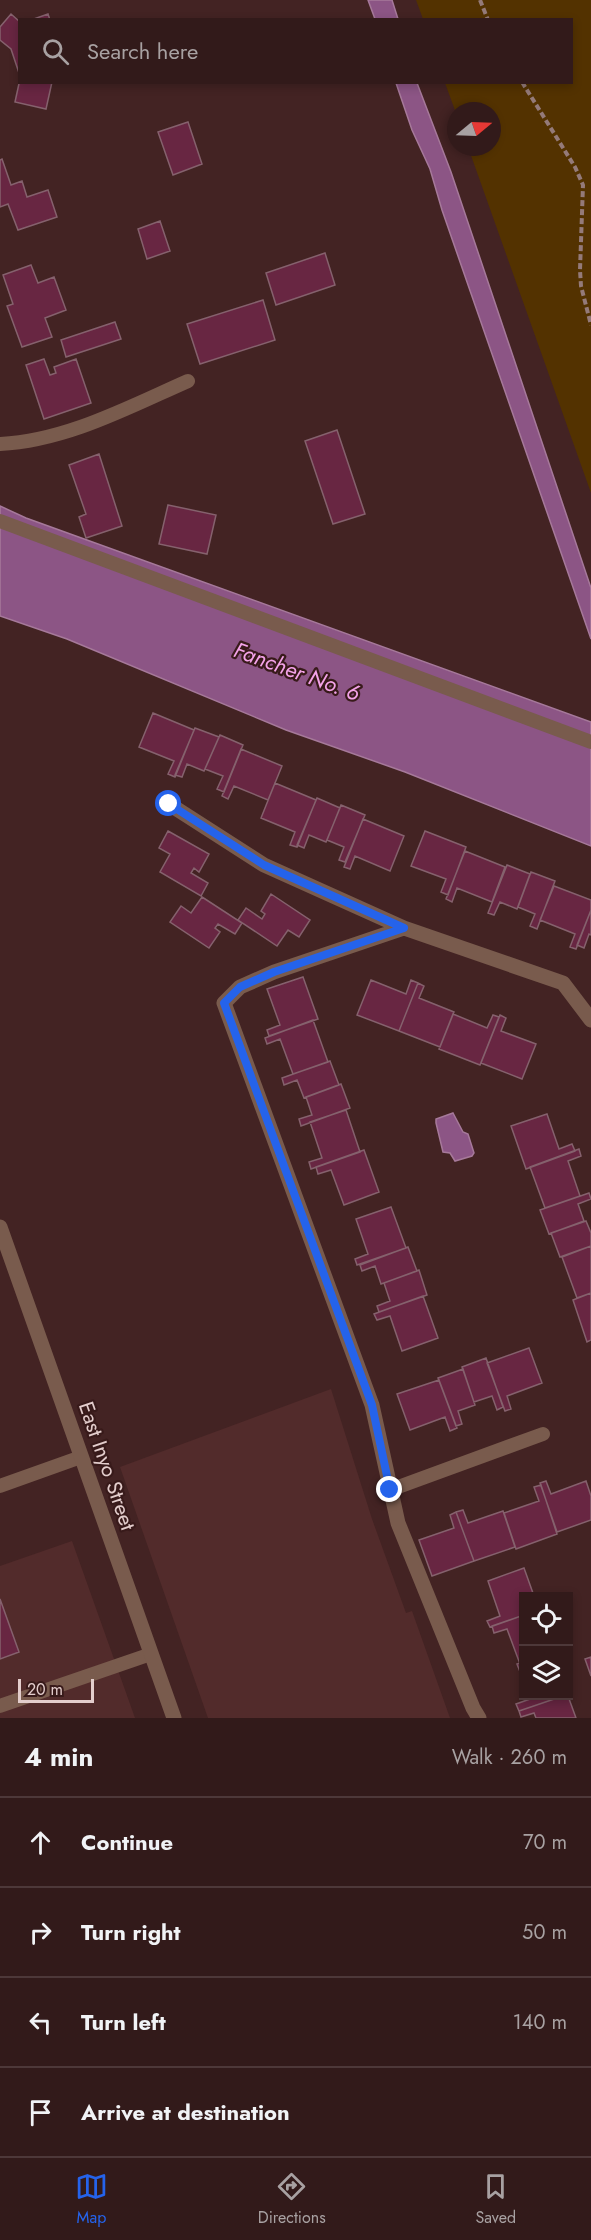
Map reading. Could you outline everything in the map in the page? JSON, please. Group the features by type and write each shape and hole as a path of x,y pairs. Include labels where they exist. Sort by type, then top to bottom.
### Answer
{"street":[{"path":"169,804 264,865 404,928 563,983 591,1020"},
{"path":"404,928 274,972 240,987 224,1003 372,1405 398,1523 479,1718"},
{"name":"East Inyo Street","path":"0,1227 174,1718"}],"lane":[{"path":"0,444 43,438 98,420 188,381"},
{"path":"0,520 591,742"},
{"path":"390,1490 543,1434"},
{"path":"0,1486 81,1457"},
{"path":"0,1706 151,1654"}],"path":[{"path":"480,0 487,18"},
{"path":"523,84 575,167 583,185 580,270 581,286 591,325"}],"shaded area":[{"path":"416,0 591,0 591,493 471,156 501,156 501,102 452,102 445,84 573,84 573,18 423,18"},
{"path":"331,1389 372,1519 406,1613 412,1611 450,1718 208,1718 120,1467"},
{"path":"72,1541 135,1718 0,1718 0,1566"}],"water":[{"path":"368,0 392,0 398,18 375,18"},
{"path":"396,84 417,84 451,172 591,588 591,639 442,210 430,169 412,130"},
{"name":"Fancher No. 6","path":"0,506 26,518 591,722 591,846 405,772 286,730 67,639 0,616"},
{"path":"453,1113 463,1132 468,1134 474,1153 472,1156 455,1161 450,1153 443,1152 436,1123 436,1119"}],"building":[{"path":"11,14 18,20 18,70 11,49 0,40 0,27"},
{"path":"48,14 49,18 37,18"},
{"path":"19,84 52,84 46,109 15,102"},
{"path":"188,122 202,164 173,175 158,132"},
{"path":"2,159 11,185 22,181 27,197 48,190 57,217 18,230 8,204 0,207 0,160"},
{"path":"160,221 170,251 147,259 138,229"},
{"path":"325,253 335,285 276,305 266,273"},
{"path":"31,265 38,283 54,277 66,310 45,318 52,337 22,347 7,306 13,304 3,275"},
{"path":"263,300 275,340 200,364 187,324"},
{"path":"115,322 121,339 66,357 61,340"},
{"path":"44,359 50,375 56,373 54,367 76,359 91,403 44,419 26,365"},
{"path":"337,430 365,514 333,524 305,441"},
{"path":"99,454 122,526 86,538 79,517 86,514 69,465"},
{"path":"168,505 216,515 207,554 159,544"},
{"path":"153,713 194,730 175,777 168,774 174,761 139,747"},
{"path":"195,728 219,737 204,771 187,764 182,777 175,775"},
{"path":"220,735 243,745 224,792 217,789 223,776 205,769"},
{"path":"241,749 282,766 268,800 234,786 228,799 222,796"},
{"path":"275,783 316,800 297,847 290,845 295,832 261,818"},
{"path":"317,798 340,808 326,842 309,835 304,848 297,845"},
{"path":"341,805 365,815 345,862 339,860 344,847 327,840"},
{"path":"363,819 404,836 390,871 355,856 350,869 344,867"},
{"path":"168,831 209,854 199,872 194,868 191,873 208,883 201,896 160,872 170,854 159,848"},
{"path":"425,831 466,847 448,895 441,892 446,879 411,866"},
{"path":"465,851 505,867 492,902 457,888 452,902 446,899"},
{"path":"507,865 530,874 517,909 500,902 494,915 488,913"},
{"path":"531,872 555,881 537,929 530,926 535,914 518,907"},
{"path":"554,886 591,900 591,910 576,949 570,947 575,934 540,920"},
{"path":"271,894 310,920 299,937 288,930 277,946 238,920 246,908 262,919 265,914 261,911"},
{"path":"202,897 242,923 235,934 218,924 215,928 220,932 209,948 170,922 181,906 191,913"},
{"path":"591,910 591,935 589,934 584,948 577,945"},
{"path":"303,977 318,1019 269,1036 267,1030 280,1025 267,989"},
{"path":"371,980 406,994 411,980 418,983 399,1031 357,1015"},
{"path":"418,983 424,986 419,998 454,1012 440,1047 399,1031"},
{"path":"453,1014 487,1028 493,1015 499,1017 480,1065 439,1049"},
{"path":"500,1015 506,1018 501,1031 536,1044 522,1079 481,1063"},
{"path":"313,1020 328,1062 293,1074 280,1039 267,1044 265,1038"},
{"path":"330,1061 339,1085 304,1098 297,1080 284,1085 282,1078"},
{"path":"341,1084 350,1108 301,1126 299,1119 312,1115 306,1097"},
{"path":"346,1110 360,1152 311,1169 309,1162 322,1158 310,1122"},
{"path":"547,1114 559,1149 572,1144 575,1151 526,1169 511,1126"},
{"path":"579,1149 581,1156 568,1161 580,1196 545,1208 530,1167"},
{"path":"364,1150 379,1192 344,1205 331,1170 318,1174 316,1167"},
{"path":"589,1193 591,1199 578,1204 584,1221 549,1234 540,1210"},
{"path":"391,1207 406,1248 357,1265 355,1259 368,1254 356,1219"},
{"path":"586,1221 591,1233 591,1246 560,1257 551,1233"},
{"path":"591,1246 591,1293 577,1298 562,1257"},
{"path":"408,1247 417,1271 381,1284 375,1266 362,1271 360,1265"},
{"path":"419,1270 427,1295 379,1312 377,1306 390,1301 384,1283"},
{"path":"591,1293 591,1340 587,1342 573,1300"},
{"path":"423,1296 438,1338 402,1351 390,1316 377,1320 374,1314"},
{"path":"529,1348 542,1383 507,1396 511,1409 505,1411 487,1363"},
{"path":"486,1358 503,1407 497,1410 492,1396 474,1402 462,1367"},
{"path":"463,1369 475,1405 458,1411 462,1424 456,1426 438,1378"},
{"path":"439,1380 457,1428 450,1431 445,1417 410,1430 397,1394"},
{"path":"546,1481 551,1494 586,1481 591,1496 591,1520 557,1532 540,1483"},
{"path":"541,1485 557,1534 516,1549 504,1513 539,1501 534,1487"},
{"path":"463,1510 468,1523 503,1511 515,1547 474,1561 456,1512"},
{"path":"456,1512 474,1561 432,1576 419,1540 454,1528 450,1515"},
{"path":"524,1568 533,1592 519,1592 519,1617 490,1627 487,1621 500,1616 488,1581"},
{"path":"0,1599 19,1652 0,1659"},
{"path":"519,1617 519,1661 507,1629 494,1633 492,1626"},
{"path":"591,1657 591,1676 585,1659"},
{"path":"527,1700 551,1700 519,1711 516,1704"},
{"path":"551,1700 569,1700 576,1718 536,1718 534,1713 521,1717 519,1711"}],"route":[{"path":"169,804 264,865 404,928 274,972 240,987 224,1003 372,1405 390,1490"}]}
